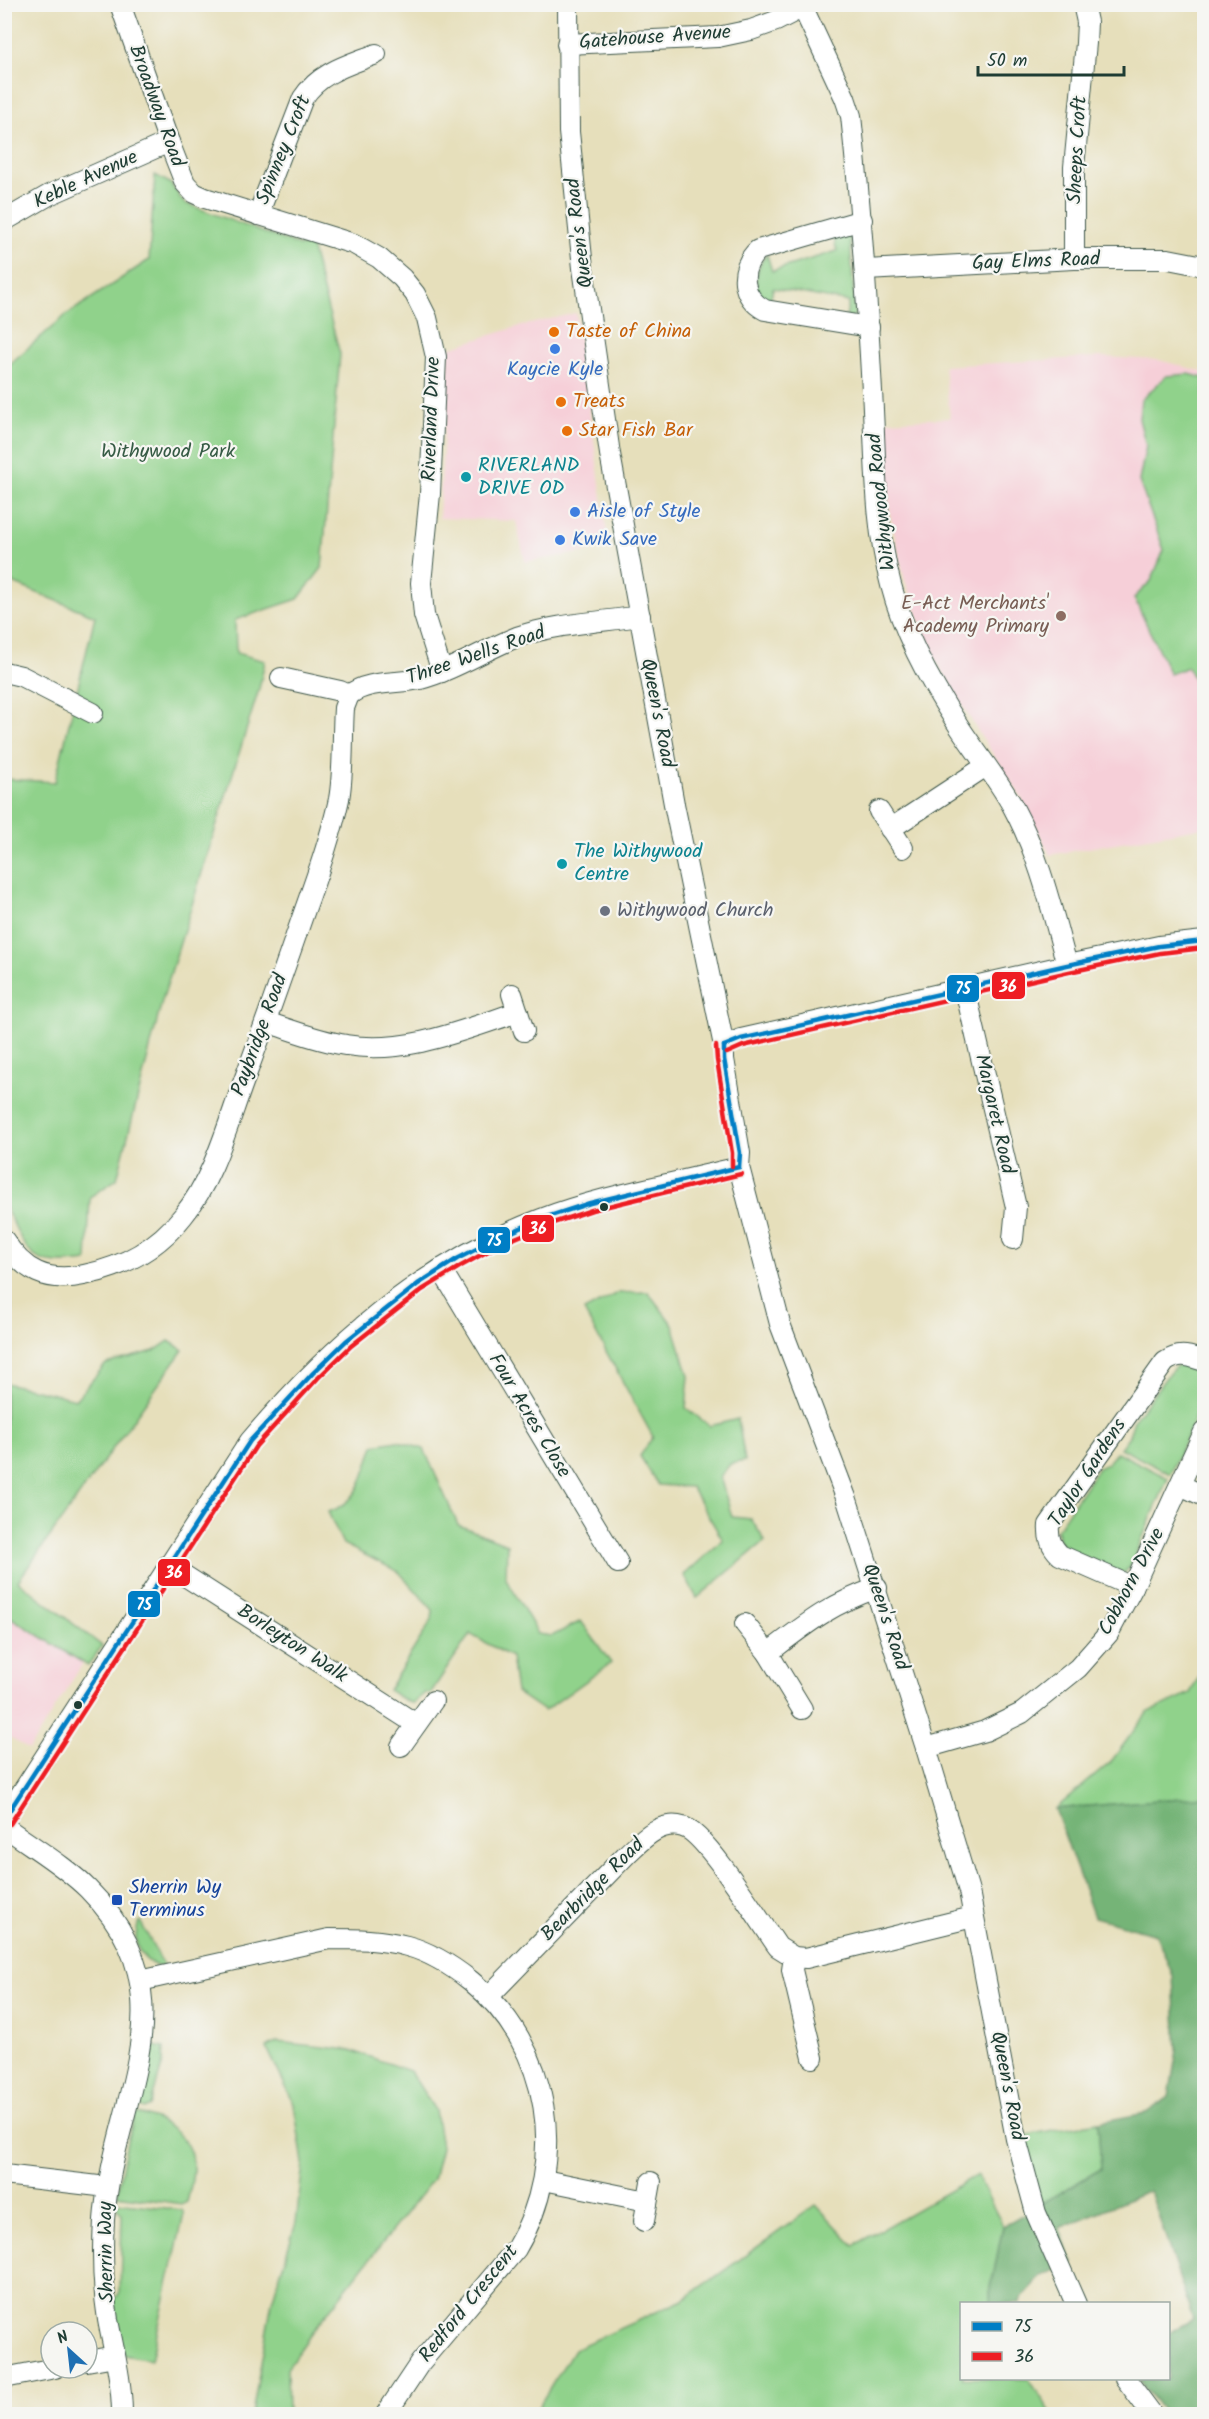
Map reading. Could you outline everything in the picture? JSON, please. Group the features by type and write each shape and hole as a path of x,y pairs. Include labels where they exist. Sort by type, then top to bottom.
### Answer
{"street":[{"name":"Broadway Road","path":"120,4 185,183 194,193 205,198"},
{"name":"Queen's Road","path":"568,4 569,132 583,268 610,454 672,792 724,1046 723,1059 740,1153 739,1167 780,1324 847,1500 877,1588 969,1891 1016,2139 1033,2202 1075,2302"},
{"name":"Sheeps Croft","path":"1074,259 1074,167 1087,22 1083,4"},
{"name":"Gatehouse Avenue","path":"567,44 718,37 751,30 806,6"},
{"name":"Withywood Road","path":"806,6 845,98 850,116 866,270 878,492 890,584 911,641 931,680 1012,806 1032,846 1042,871 1067,965"},
{"name":"Spinney Croft","path":"258,214 303,98 312,84 327,74 376,54"},
{"name":"Keble Avenue","path":"4,221 49,195 169,142"},
{"name":"Riverland Drive","path":"205,198 354,244 379,258 402,278 415,294 427,318 436,357 429,494 421,583 424,615 442,672"},
{"path":"862,220 758,250 747,264 745,288 747,296 754,305 765,310 869,327"},
{"name":"Gay Elms Road","path":"866,270 1074,259 1168,259 1204,266"},
{"name":"Three Wells Road","path":"349,695 362,687 417,679 442,672 535,632 640,616"},
{"path":"4,672 21,676 93,713"},
{"path":"281,678 349,695"},
{"name":"Paybridge Road","path":"4,1239 23,1265 45,1276 70,1278 99,1272 138,1257 183,1217 203,1186 266,1022 319,869 339,798 344,708 349,695"},
{"path":"890,829 986,766"},
{"path":"879,812 903,848"},
{"path":"724,1046 741,1039 1067,965 1159,946 1204,941"},
{"name":"Margaret Road","path":"965,989 1016,1207 1013,1239"},
{"path":"266,1022 348,1046 376,1047 521,1022 512,994"},
{"path":"4,1820 50,1754 168,1565 250,1441 291,1393 369,1319 441,1269 540,1219 602,1200 739,1167"},
{"name":"Four Acres Close","path":"441,1269 618,1563"},
{"name":"Taylor Gardens","path":"1133,1587 1060,1555 1050,1541 1049,1525 1165,1362 1182,1354 1204,1361"},
{"name":"Cobhorn Drive","path":"926,1748 985,1731 1022,1713 1078,1668 1108,1634 1133,1587 1204,1432"},
{"path":"1180,1485 1204,1496"},
{"name":"Borleyton Walk","path":"168,1565 416,1724"},
{"path":"768,1653 823,1611 846,1599 877,1588"},
{"path":"745,1624 768,1653 802,1709"},
{"path":"401,1746 433,1701"},
{"name":"Sherrin Way","path":"4,1826 72,1876 99,1902 126,1941 140,1981 143,2011 142,2037 107,2187 104,2224 105,2288 122,2415"},
{"name":"Bearbridge Road","path":"489,1996 645,1837 659,1828 672,1826 683,1827 703,1841 778,1947 794,1957"},
{"path":"813,2058 792,1970 794,1957 806,1958 973,1917"},
{"name":"Redford Crescent","path":"140,1981 330,1939 359,1939 407,1946 434,1956 456,1969 489,1996 505,2014 518,2035 536,2076 544,2105 547,2135 544,2180 529,2229 516,2249 420,2363 386,2415"},
{"path":"4,2175 107,2187"},
{"path":"544,2180 645,2211 651,2182"},
{"path":"99,2359 115,2356"},
{"path":"4,2378 39,2371"},
{"path":"1126,2380 1152,2415"}],"shaded area":[{"path":"576,313 609,548 525,562 516,521 439,518 449,348 517,327"},
{"name":"E-Act Merchants' Academy Primary","path":"1100,357 1159,360 1204,372 1204,827 1050,855 1018,792 979,733 932,654 904,578 890,514 885,421 950,418 944,366"},
{"path":"4,1614 83,1663 29,1750 5,1734"}],"green space":[{"name":"Withywood Park","path":"155,175 170,183 184,203 300,246 311,246 340,354 322,568 298,599 235,620 236,653 265,661 259,689 162,1001 117,1179 90,1197 87,1261 52,1263 41,1260 26,1247 5,1206 4,779 55,782 95,616 5,580 5,368 66,315 149,260"},
{"path":"845,234 850,238 855,315 851,318 846,317 849,302 773,288 770,303 758,293 757,275 767,255 772,271 837,251 833,235"},
{"path":"1189,374 1204,378 1204,704 1188,667 1170,674 1134,598 1151,581 1164,550 1139,481 1146,446 1139,419 1141,400 1166,376"},
{"path":"5,1270 11,1311 5,1380"},
{"path":"648,1292 673,1325 689,1376 686,1408 710,1426 738,1419 745,1461 730,1464 720,1477 732,1517 751,1519 765,1541 697,1598 684,1575 723,1540 691,1487 658,1485 640,1456 653,1437 584,1311 618,1293"},
{"path":"169,1341 183,1350 18,1581 102,1646 88,1666 5,1614 5,1383 76,1399 106,1364 154,1351"},
{"path":"1183,1364 1204,1367 1204,1397 1170,1474 1120,1448 1129,1436 1134,1420 1167,1376 1175,1367"},
{"path":"397,1441 424,1449 458,1525 507,1544 506,1578 538,1634 552,1636 581,1621 611,1663 544,1711 516,1692 511,1657 470,1634 430,1694 425,1693 413,1703 407,1702 388,1690 432,1620 433,1610 399,1572 343,1544 328,1512 348,1501 360,1486 374,1445"},
{"path":"1117,1452 1168,1478 1130,1567 1123,1574 1065,1549 1058,1539 1057,1529 1098,1468 1107,1464"},
{"path":"1204,1669 1204,1796 1055,1809 1110,1763 1147,1713 1190,1693"},
{"path":"1204,1796 1204,2414 1165,2414 1139,2380 1170,2380 1170,2332 1193,2319 1150,2191 1059,2228 1073,2263 1042,2276 1020,2302 991,2302 990,2293 1003,2226 1101,2169 1098,2122 1146,2113 1169,2097 1177,2050 1173,1976 1156,1934 1094,1917 1055,1809"},
{"path":"140,1921 163,1968 148,1961 138,1948 136,1935"},
{"path":"277,2042 350,2050 410,2071 435,2110 441,2147 433,2179 318,2324 287,2368 288,2414 252,2414 272,2301 296,2223 303,2163 294,2104 267,2048"},
{"path":"154,2046 164,2048 163,2062 150,2106 144,2109 138,2106"},
{"path":"136,2113 164,2124 180,2136 186,2144 193,2164 192,2183 187,2202 183,2204 117,2195 127,2141"},
{"path":"1098,2122 1101,2169 1040,2204 1021,2136"},
{"path":"977,2175 1003,2226 990,2293 991,2302 960,2302 960,2380 1030,2380 1052,2414 534,2414 574,2349 683,2300 816,2205 854,2245"},
{"path":"117,2202 182,2210 184,2214 151,2360 124,2355 113,2302 120,2292 122,2215 117,2208"}],"transit line":[{"name":"75","path":"724,1046 741,1039 1067,965 1159,946 1204,941"},
{"name":"36","path":"727,1053 743,1046 1069,972 1160,953 1204,948"},
{"name":"36","path":"716,1046 732,1166"},
{"name":"75","path":"724,1046 724,1059 740,1153 739,1167"},
{"name":"75","path":"4,1819 250,1441 346,1341 418,1284 457,1259 498,1238 541,1219 590,1203 739,1167"},
{"name":"36","path":"10,1824 256,1446 318,1378 351,1346 422,1290 501,1244 544,1226 592,1210 741,1174"}],"place":[{"name":"Taste of China","path":"554,332"},
{"name":"Kaycie Kyle","path":"555,349"},
{"name":"Treats","path":"561,402"},
{"name":"Star Fish Bar","path":"567,431"},
{"name":"RIVERLAND DRIVE OD","path":"466,477"},
{"name":"Aisle of Style","path":"575,512"},
{"name":"Kwik Save","path":"560,540"},
{"name":"E-Act Merchants' Academy Primary","path":"1061,616"},
{"name":"The Withywood Centre","path":"562,864"},
{"name":"Withywood Church","path":"605,911"},
{"name":"Sherrin Wy Terminus","path":"117,1900"}]}
